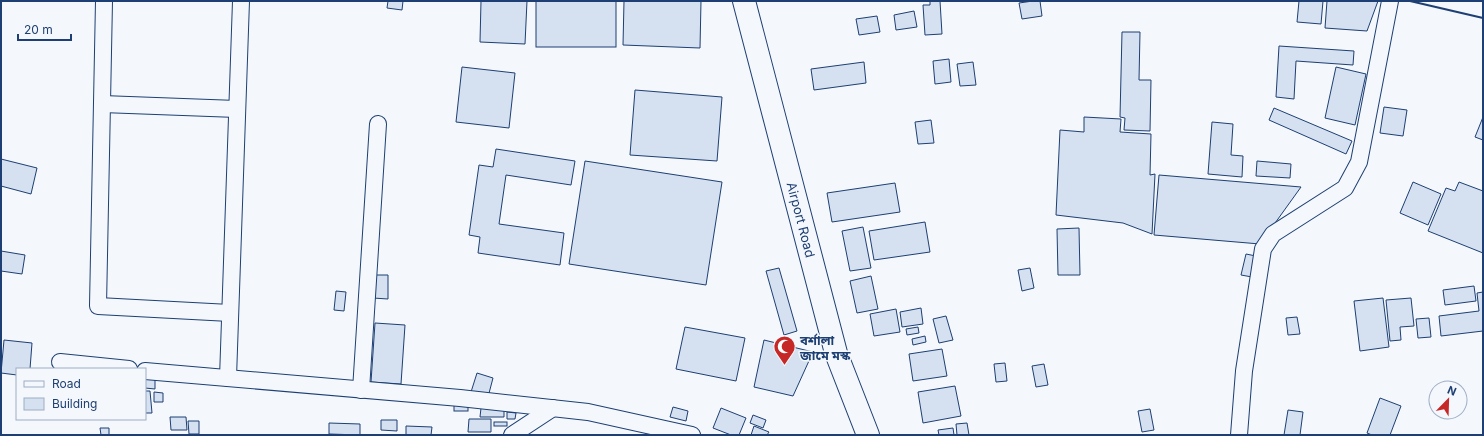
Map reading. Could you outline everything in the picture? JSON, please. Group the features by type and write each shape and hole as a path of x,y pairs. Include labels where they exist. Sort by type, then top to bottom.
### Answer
{"main road":[{"name":"Airport Road","path":"744,1 836,353 868,435"}],"street":[{"path":"104,1 98,306 230,314"},
{"path":"228,378 241,1"},
{"path":"1239,435 1244,372 1263,248 1273,234 1345,188 1359,162 1390,1"},
{"path":"102,104 237,109"},
{"path":"361,390 378,124"},
{"path":"60,362 119,368"},
{"path":"146,370 460,398 588,412 692,435"},
{"path":"512,435 553,408"}],"building":[{"path":"388,1 403,1 402,10 387,8"},
{"path":"481,1 527,1 525,44 480,42"},
{"path":"536,1 616,1 616,47 536,47"},
{"path":"624,1 701,1 700,48 623,45"},
{"path":"930,1 940,1 942,34 925,35 923,5 930,5"},
{"path":"1040,1 1042,16 1022,19 1019,3"},
{"path":"1299,1 1323,1 1321,24 1297,22"},
{"path":"1327,1 1378,1 1367,31 1325,28"},
{"path":"914,11 917,27 896,30 894,15"},
{"path":"877,16 880,32 859,35 856,19"},
{"path":"1122,32 1140,32 1139,80 1151,80 1150,131 1124,130 1125,118 1120,117"},
{"path":"1279,46 1354,51 1353,65 1296,61 1294,99 1276,97"},
{"path":"949,59 951,82 935,84 933,61"},
{"path":"864,62 866,83 814,90 811,69"},
{"path":"973,62 976,85 960,86 957,64"},
{"path":"462,67 515,73 509,128 456,122"},
{"path":"1336,67 1366,74 1355,125 1325,118"},
{"path":"635,90 722,97 717,161 630,155"},
{"path":"1384,107 1407,110 1403,136 1380,133"},
{"path":"1274,108 1352,141 1346,154 1269,120"},
{"path":"1084,117 1121,119 1120,132 1151,134 1150,175 1155,174 1152,234 1123,223 1056,215 1060,130 1084,132"},
{"path":"1483,117 1483,140 1475,137"},
{"path":"931,120 934,143 918,144 915,122"},
{"path":"1212,122 1233,124 1231,155 1243,156 1242,177 1208,174"},
{"path":"496,149 575,161 571,185 506,175 499,224 564,233 560,265 478,253 480,237 469,235 479,165 493,167"},
{"path":"1,159 37,168 31,194 1,186"},
{"path":"585,161 722,182 706,285 569,264"},
{"path":"1257,161 1291,164 1290,178 1256,176"},
{"path":"1159,175 1301,187 1260,244 1154,235"},
{"path":"1413,182 1441,194 1428,225 1400,213"},
{"path":"1459,182 1483,191 1483,253 1428,231 1446,188 1455,191"},
{"path":"895,183 900,212 832,222 827,193"},
{"path":"925,222 930,252 874,260 869,231"},
{"path":"863,227 871,268 850,271 842,231"},
{"path":"1079,228 1080,275 1058,275 1057,229"},
{"path":"1,251 25,255 22,274 1,271"},
{"path":"1246,254 1256,256 1252,277 1241,275"},
{"path":"779,268 797,331 784,335 766,271"},
{"path":"1030,268 1034,288 1022,291 1018,270"},
{"path":"374,275 388,275 388,299 373,298"},
{"path":"871,276 878,309 857,313 850,281"},
{"path":"1474,286 1476,301 1445,305 1443,290"},
{"path":"336,291 346,292 344,311 334,310"},
{"path":"1483,292 1483,331 1441,336 1439,316 1479,311 1477,293"},
{"path":"1383,298 1389,347 1360,351 1354,301"},
{"path":"1411,298 1414,326 1400,327 1401,340 1390,341 1386,300"},
{"path":"921,308 923,324 902,327 900,312"},
{"path":"896,309 900,332 874,336 870,314"},
{"path":"946,316 953,340 939,343 933,319"},
{"path":"1297,317 1300,334 1288,335 1286,318"},
{"path":"1429,318 1431,337 1418,338 1416,319"},
{"path":"375,323 405,325 401,384 371,382"},
{"path":"685,327 745,338 736,381 676,369"},
{"path":"918,327 919,333 907,335 906,329"},
{"path":"925,336 926,342 913,345 912,339"},
{"path":"4,340 32,343 30,368 16,368 16,375 1,373"},
{"path":"764,340 813,352 793,396 754,387"},
{"path":"942,349 947,376 913,381 909,354"},
{"path":"1005,363 1007,381 996,382 994,364"},
{"path":"1044,364 1048,385 1036,387 1032,366"},
{"path":"477,373 493,378 488,397 471,392"},
{"path":"146,377 155,377 155,389 146,388"},
{"path":"955,386 961,416 923,423 918,392"},
{"path":"146,391 150,391 152,413 146,413"},
{"path":"154,392 163,393 163,402 154,402"},
{"path":"1380,398 1401,406 1390,435 1372,435 1367,433"},
{"path":"454,405 468,405 468,411 454,411"},
{"path":"673,407 688,411 686,421 670,417"},
{"path":"481,408 504,409 504,417 480,417"},
{"path":"721,408 746,418 739,435 731,435 713,428"},
{"path":"1150,409 1154,430 1142,432 1138,411"},
{"path":"1288,410 1303,412 1300,435 1284,435"},
{"path":"507,412 516,413 515,419 507,419"},
{"path":"753,415 766,420 763,428 750,423"},
{"path":"170,417 186,417 187,430 171,430"},
{"path":"469,419 491,419 491,432 468,432"},
{"path":"381,420 397,420 397,431 381,430"},
{"path":"188,421 199,421 199,434 189,434"},
{"path":"494,422 507,422 507,426 494,426"},
{"path":"329,423 360,424 360,435 329,434"},
{"path":"967,423 969,435 957,435 956,424"},
{"path":"406,426 432,427 431,435 406,435"},
{"path":"754,426 769,432 767,435 751,435"},
{"path":"100,428 109,428 109,435 101,435"},
{"path":"953,428 954,435 939,435 938,430"}],"wall":[{"path":"1410,1 1483,18"}],"place":[{"name":"বর্শালা জামে মস্ক","path":"785,366"}]}
